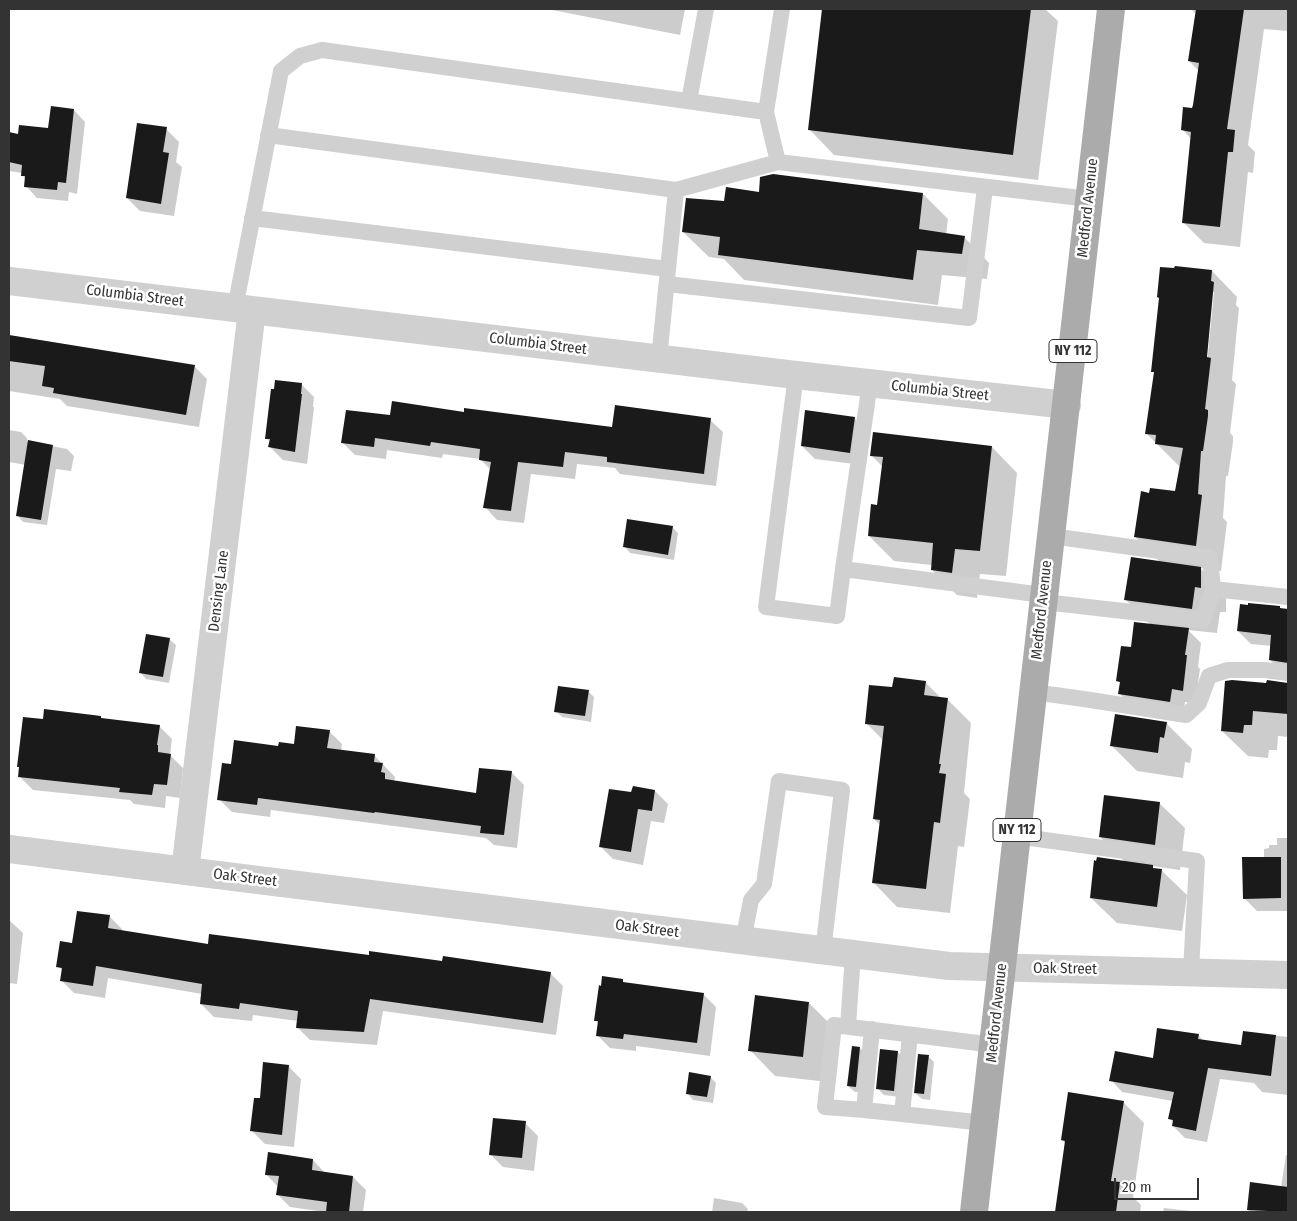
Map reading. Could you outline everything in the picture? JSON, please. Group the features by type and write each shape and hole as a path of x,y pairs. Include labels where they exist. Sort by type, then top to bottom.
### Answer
{"main road":[{"name":"Medford Avenue","path":"974,1212 1111,9"}],"street":[{"name":"Columbia Street","path":"9,281 870,384 1067,405"},
{"name":"Densing Lane","path":"185,871 244,309"},
{"name":"Oak Street","path":"9,849 948,966 1288,975"}],"lane":[{"path":"689,101 706,9"},
{"path":"778,162 766,112 782,9"},
{"path":"244,309 252,218 281,71 300,56 322,50 766,112"},
{"path":"268,135 676,190 778,162 1089,199"},
{"path":"252,218 969,318 985,188"},
{"path":"659,359 676,190"},
{"path":"796,375 766,607 837,616 870,384"},
{"path":"843,569 1044,599 1203,620 1213,590 1210,558 1051,536"},
{"path":"1213,590 1288,597"},
{"path":"1032,692 1186,715 1199,703 1209,676 1228,670 1265,670 1288,673"},
{"path":"743,941 751,900 764,884 779,781 842,790 823,951"},
{"path":"1016,836 1197,861 1191,971"},
{"path":"853,955 825,1106 984,1123"},
{"path":"841,1025 994,1045"},
{"path":"864,1110 872,1029"},
{"path":"902,1114 910,1035"}],"building":[{"path":"822,9 1031,9 1013,155 808,130"},
{"path":"1196,9 1244,9 1227,129 1235,130 1233,152 1228,152 1220,227 1182,223 1191,132 1181,130 1183,107 1192,108 1193,105 1199,63 1188,61"},
{"path":"51,106 74,109 66,183 58,182 57,190 24,187 25,176 21,176 22,165 9,162 9,132 18,134 19,125 48,128"},
{"path":"137,123 167,127 163,152 169,153 161,204 126,198"},
{"path":"773,174 923,193 919,229 965,236 962,254 917,250 913,280 718,255 720,237 682,232 686,198 724,201 726,187 759,192 760,177"},
{"path":"1175,266 1212,270 1211,281 1214,282 1207,357 1211,358 1205,409 1208,410 1208,416 1203,451 1201,451 1198,494 1202,495 1196,546 1134,537 1141,491 1149,493 1150,488 1175,491 1183,448 1155,444 1156,435 1145,434 1154,372 1151,372 1159,298 1157,297 1160,267 1174,268"},
{"path":"9,335 195,365 186,415 53,393 54,388 42,386 45,366 9,361"},
{"path":"275,380 302,383 295,452 268,447 270,439 265,439 271,389 274,389"},
{"path":"392,401 464,412 464,408 612,427 615,405 711,418 704,474 607,462 607,457 565,452 563,467 518,462 511,511 483,508 491,462 479,460 480,449 431,442 430,446 375,438 374,447 341,443 346,410 390,415"},
{"path":"805,410 855,417 850,453 801,446"},
{"path":"873,432 992,446 980,551 955,549 952,573 931,570 933,543 868,536 871,504 877,505 883,457 870,456"},
{"path":"28,440 53,445 41,520 16,516"},
{"path":"627,519 673,526 668,555 623,547"},
{"path":"1131,557 1201,567 1201,588 1195,587 1192,609 1124,600"},
{"path":"1248,603 1280,606 1280,608 1288,609 1288,663 1269,660 1271,635 1237,631 1240,604 1248,605"},
{"path":"1134,622 1189,628 1183,691 1172,689 1170,702 1118,694 1120,682 1116,681 1121,646 1131,647"},
{"path":"146,634 170,638 163,677 139,673"},
{"path":"894,677 926,681 924,695 948,698 939,764 941,764 939,773 946,774 940,823 934,822 926,889 872,883 880,820 873,819 884,726 865,724 869,685 892,687"},
{"path":"1267,680 1288,683 1288,714 1253,711 1252,725 1244,725 1243,733 1221,731 1225,681 1266,683"},
{"path":"558,686 589,690 585,716 554,712"},
{"path":"44,709 160,725 157,745 158,752 171,754 167,785 154,784 152,795 119,792 120,788 18,777 19,767 17,767 23,717 43,719"},
{"path":"1115,714 1167,722 1164,738 1160,737 1158,753 1110,746"},
{"path":"296,726 330,730 327,748 375,754 374,762 383,763 381,772 385,773 385,779 476,793 479,768 512,771 504,835 480,833 481,826 375,812 258,798 257,805 217,800 222,763 231,764 234,740 278,746 279,742 294,744"},
{"path":"633,786 655,790 652,811 638,809 631,852 599,847 609,789 631,792"},
{"path":"1104,795 1160,802 1155,845 1099,837"},
{"path":"1097,857 1153,865 1153,868 1162,869 1157,907 1090,898 1094,860 1096,861"},
{"path":"1242,857 1281,857 1281,898 1243,899"},
{"path":"77,911 110,915 108,928 208,944 209,934 369,955 369,951 442,961 443,956 551,972 543,1023 370,999 364,1032 296,1028 298,1011 240,1003 239,1009 200,1004 202,984 96,966 93,986 60,981 62,968 56,967 60,941 72,943"},
{"path":"602,976 623,979 623,982 704,993 697,1043 624,1034 623,1039 596,1036 598,1021 594,1021"},
{"path":"755,995 809,1002 803,1057 748,1051"},
{"path":"1157,1028 1199,1034 1198,1039 1241,1045 1243,1031 1276,1035 1271,1076 1208,1068 1196,1131 1172,1126 1173,1120 1168,1119 1174,1092 1109,1081 1115,1051 1153,1058"},
{"path":"852,1046 860,1047 856,1087 847,1086"},
{"path":"880,1049 898,1051 894,1091 876,1089"},
{"path":"918,1054 929,1055 924,1094 914,1093"},
{"path":"263,1062 289,1065 282,1135 250,1131 254,1098 260,1098"},
{"path":"689,1072 711,1076 707,1097 686,1094"},
{"path":"1068,1092 1124,1101 1111,1181 1120,1182 1116,1212 1055,1212 1065,1141 1061,1140"},
{"path":"493,1118 526,1121 522,1158 489,1155"},
{"path":"268,1152 313,1159 312,1170 353,1176 349,1212 326,1212 327,1202 276,1195 279,1176 265,1175"},
{"path":"1250,1182 1288,1187 1288,1212 1247,1210"}]}
